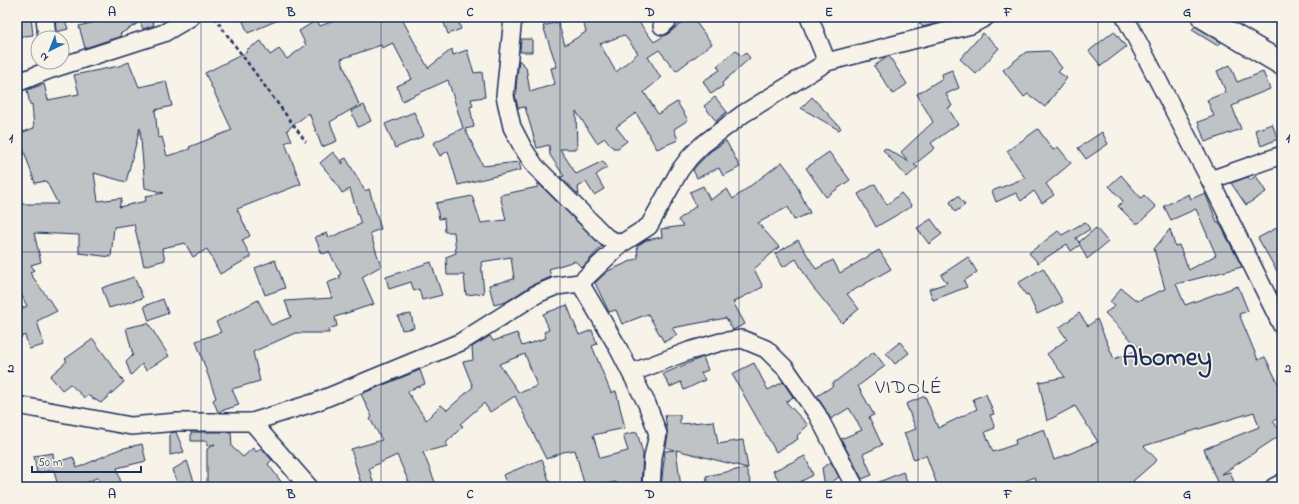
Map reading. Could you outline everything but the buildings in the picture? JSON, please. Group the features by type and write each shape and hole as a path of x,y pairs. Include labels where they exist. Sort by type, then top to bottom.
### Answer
{"street":[{"path":"46,17 47,30"},
{"path":"70,60 164,33 191,17"},
{"path":"513,17 505,96 512,127 523,148 536,166 607,238 621,244"},
{"path":"809,17 827,62"},
{"path":"17,405 132,426 176,422 252,422 316,402 461,342 537,294 556,286 580,283 621,244 649,226 680,170 702,145 755,106 827,62 971,25 986,17"},
{"path":"1125,17 1210,180 1282,326"},
{"path":"1203,17 1282,64"},
{"path":"17,83 41,70"},
{"path":"1210,180 1282,155"},
{"path":"580,283 616,344 647,404 658,434 653,457 651,487"},
{"path":"631,374 689,351 721,342 742,339 766,349 786,369 817,414 855,487"},
{"path":"252,422 309,487"},
{"path":"1274,487 1282,483"}],"path":[{"path":"214,17 306,142"}],"district":[{"name":"Abomey","path":"1167,356"},
{"name":"VIDOLÉ","path":"909,386"}]}
